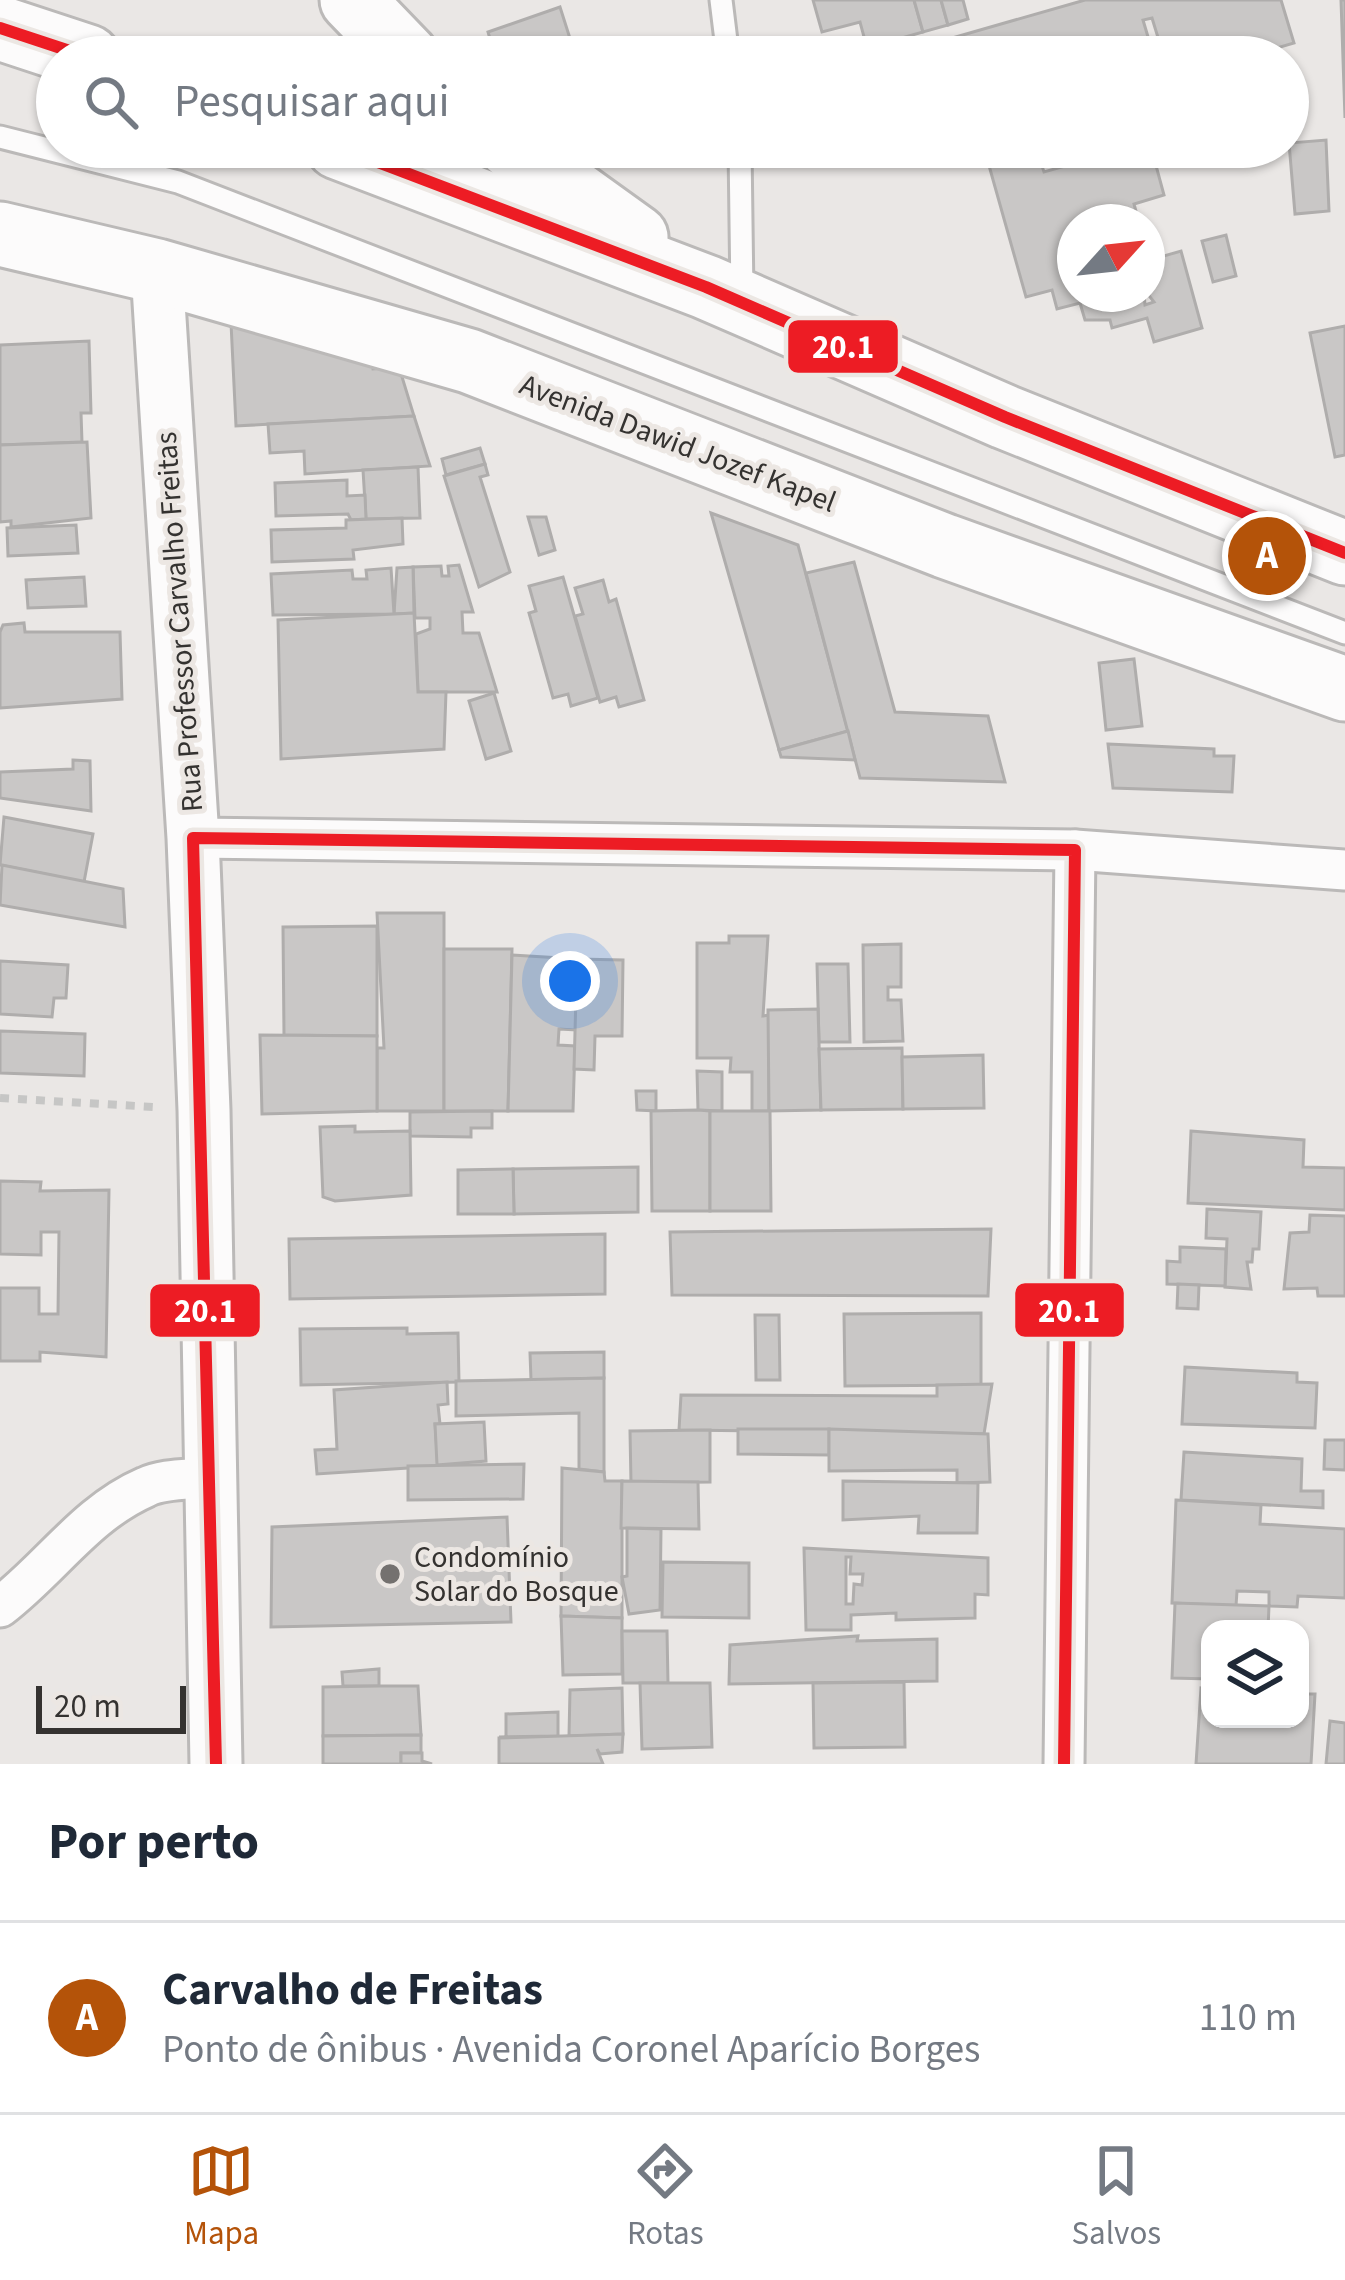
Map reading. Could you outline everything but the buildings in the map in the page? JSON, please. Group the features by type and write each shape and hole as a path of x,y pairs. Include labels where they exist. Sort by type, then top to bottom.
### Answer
{"main road":[{"path":"352,0 387,36"},
{"path":"0,28 36,40"},
{"path":"392,168 724,296 1345,553"},
{"path":"541,168 724,296"},
{"name":"Avenida Dawid Jozef Kapel","path":"0,234 158,271 469,361 966,554 1345,689"}],"street":[{"name":"Rua Professor Carvalho Freitas","path":"158,271 193,838 204,1110 216,1764"},
{"path":"193,838 1075,850 1345,870"},
{"path":"1064,1764 1075,850"},
{"path":"0,1607 36,1580 84,1525 149,1485 212,1477"}],"lane":[{"path":"721,0 725,36"},
{"path":"0,137 36,146"},
{"path":"123,168 178,182 1345,633"},
{"path":"724,296 738,168"}],"path":[{"path":"0,1098 204,1110"}],"transit line":[{"name":"20.1","path":"0,28 36,40"},
{"name":"20.1","path":"393,168 706,287 1005,417 1345,553"},
{"name":"20.1","path":"216,1764 193,838 1075,850 1064,1764"}],"place":[{"name":"Carvalho de Freitas","path":"1267,556"},
{"name":"Condomínio Solar do Bosque","path":"390,1574"}]}
